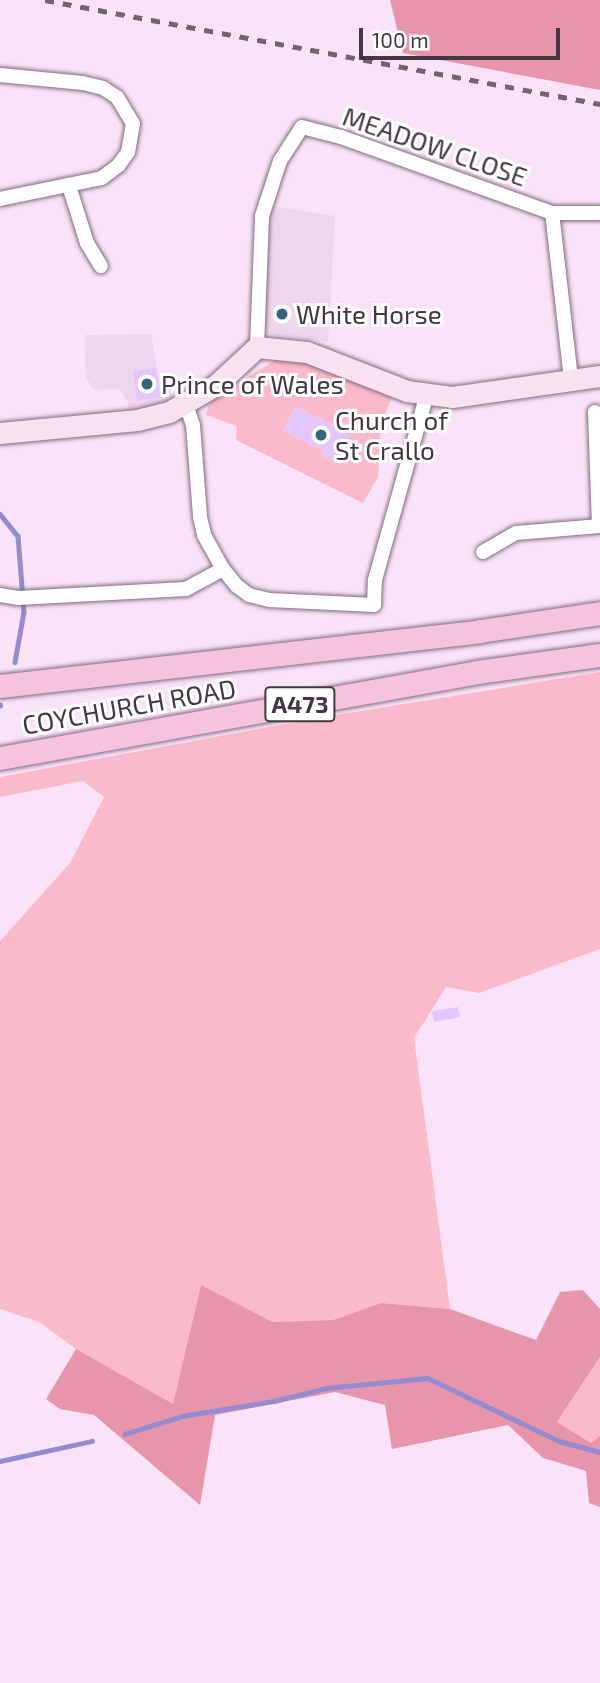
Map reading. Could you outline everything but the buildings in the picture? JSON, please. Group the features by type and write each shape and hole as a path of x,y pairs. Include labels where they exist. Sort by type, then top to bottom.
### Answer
{"main road":[{"name":"COYCHURCH ROAD","path":"0,686 466,632 600,613"},
{"name":"COYCHURCH ROAD","path":"0,758 477,672 600,655"}],"street":[{"path":"0,75 83,83 103,88 117,97 127,109 133,124 133,139 119,165 102,178 0,199"},
{"name":"MEADOW CLOSE","path":"257,347 262,216 280,160 302,127 341,137 552,213 600,213"},
{"path":"69,186 87,243 101,266"},
{"name":"MEADOW CLOSE","path":"552,213 571,379"},
{"path":"0,433 137,420 169,412 216,385 257,347 307,352 396,387 452,397 600,376"},
{"path":"186,404 193,425 200,517 204,535 223,569 249,595 306,604 374,605 375,580 427,394"},
{"path":"483,552 516,533 600,526 595,412"},
{"path":"0,595 25,597 186,589 199,585 223,569"}],"shaded area":[{"path":"390,0 600,0 600,90 403,53"},
{"path":"274,206 335,216 328,342 273,335 266,331 263,320 267,224"},
{"path":"151,334 161,391 170,388 172,398 155,406 129,412 128,401 119,389 94,390 86,378 85,335"},
{"path":"276,360 314,363 392,397 381,425 378,477 363,503 236,440 237,426 206,415 211,399","holes":["295,407 338,427 340,421 353,427 348,439 363,446 357,458 341,451 336,461 322,455 323,450 283,431"]},
{"path":"600,672 600,949 479,993 446,987 414,1038 450,1309 381,1303 333,1320 273,1322 201,1285 173,1405 76,1349 39,1322 0,1309 0,941 70,863 104,797 83,781 0,797 0,777 312,719"},
{"path":"201,1285 273,1322 333,1320 381,1303 450,1309 536,1340 560,1292 583,1290 600,1309 600,1357 557,1422 591,1443 600,1436 600,1507 589,1503 586,1471 543,1458 508,1425 392,1449 385,1405 335,1392 215,1415 200,1505 94,1415 60,1409 46,1399 76,1349 173,1404"},
{"path":"600,1357 600,1436 591,1443 557,1422"}],"waterway":[{"path":"0,514 18,536 24,612 15,662"},
{"path":"125,1434 182,1416 274,1401 326,1388 428,1378 559,1441 600,1452"},
{"path":"0,1461 92,1441"}],"railway":[{"path":"45,0 600,104"}],"place":[{"name":"White Horse","path":"282,314"},
{"name":"Prince of Wales","path":"147,384"},
{"name":"Church of St Crallo","path":"321,435"}]}
